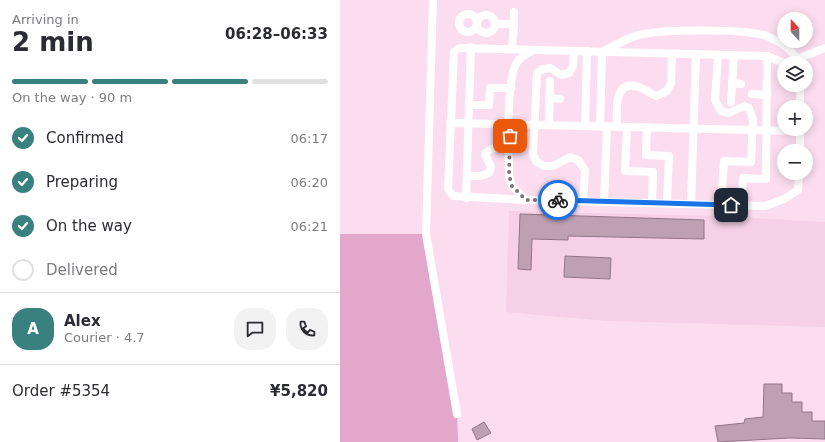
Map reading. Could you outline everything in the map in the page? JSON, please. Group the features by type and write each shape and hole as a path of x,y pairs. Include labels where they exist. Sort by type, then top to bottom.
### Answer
{"lane":[{"path":"432,0 426,234 457,414"},
{"path":"512,49 514,12"},
{"path":"468,32 464,31 460,26 461,18 466,15 471,15 475,19 477,24 478,29 486,33 491,31 495,24 493,18 488,15 479,18 477,24 474,29 468,32"},
{"path":"495,24 514,24"},
{"path":"602,52 621,42 643,34 675,31 744,33 769,36 786,47 794,56"},
{"path":"466,198 469,105 468,32"},
{"path":"777,60 767,56 469,47 459,48 454,52 448,189 454,196 466,198 765,206 784,199 798,190 799,180"},
{"path":"808,56 825,48"},
{"path":"526,200 512,186 509,175 511,88 512,73 518,60 533,50"},
{"path":"574,51 573,66 569,74 561,75 550,68 543,69 538,73 532,150 537,162 544,166 553,166 570,157 578,160 585,170 583,201"},
{"path":"585,125 588,51"},
{"path":"602,52 604,201"},
{"path":"617,126 617,102 619,93 626,87 634,86 656,96 667,91 671,83 672,54"},
{"path":"691,204 696,54"},
{"path":"718,55 715,100 717,107 721,111 729,113 744,106 749,108 753,119 751,162 724,160 721,205"},
{"path":"731,102 734,55"},
{"path":"742,206 742,178 766,179 767,56"},
{"path":"549,124 550,81"},
{"path":"732,84 741,84"},
{"path":"469,105 489,105 490,88 511,88"},
{"path":"752,94 767,95"},
{"path":"549,98 560,99"},
{"path":"450,123 777,130"},
{"path":"627,126 625,171 652,172 652,203"},
{"path":"647,127 646,155 669,156 667,203"},
{"path":"467,176 482,176 489,173 491,167 485,154 489,149 497,147 509,148"}],"shaded area":[{"path":"509,211 719,216 825,222 825,327 607,321 506,312"},
{"path":"340,234 426,234 457,414 458,442 340,442"}],"building":[{"path":"520,214 704,220 704,239 568,236 568,240 532,239 531,270 518,269"},
{"path":"565,256 611,258 610,279 564,277"},
{"path":"764,384 782,384 782,393 792,393 792,402 802,402 802,412 812,412 812,421 825,421 825,439 789,438 718,442 715,426 744,423 745,419 763,417"},
{"path":"484,422 491,433 477,440 472,429"}],"way so far":[{"path":"510,136 509,175 512,186 526,200 558,200"}],"route":[{"path":"558,200 731,205"}]}
